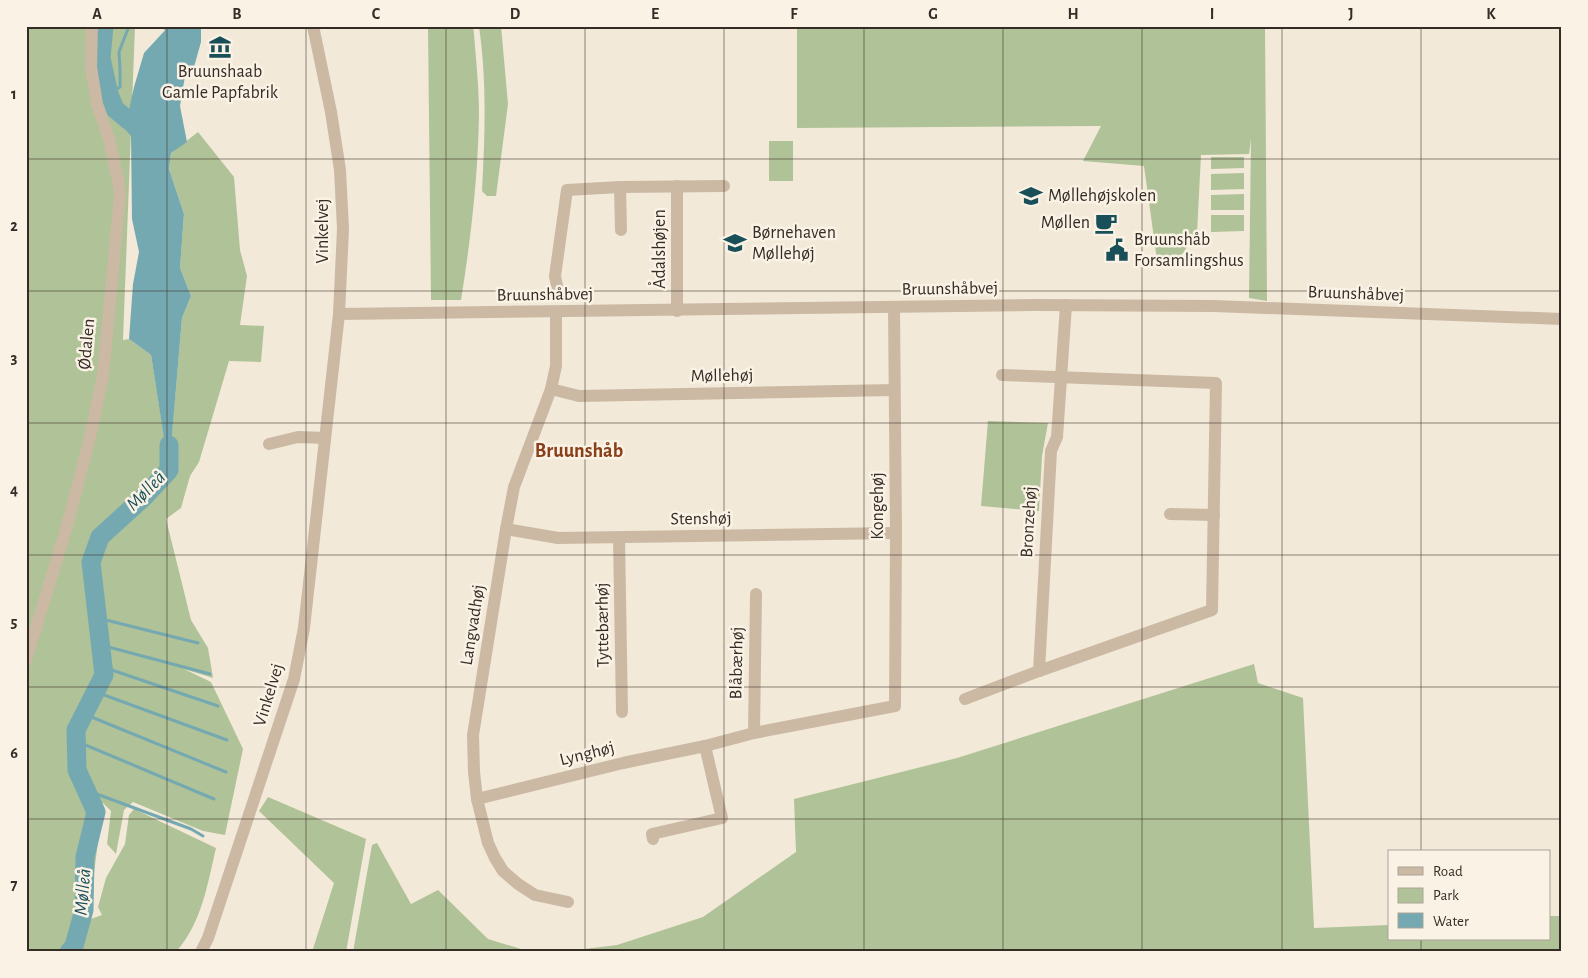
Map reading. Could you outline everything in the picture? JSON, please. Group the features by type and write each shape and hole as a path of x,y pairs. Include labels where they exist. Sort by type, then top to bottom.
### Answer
{"street":[{"name":"Ødalen","path":"26,660 65,533 89,442 103,375 120,195 109,139 96,104 91,67 90,40 92,26"},
{"name":"Vinkelvej","path":"200,952 208,938 294,678 304,628 339,314 343,228 340,170 331,112 313,26"},
{"name":"Ådalshøjen","path":"677,186 677,311"},
{"name":"Ådalshøjen","path":"557,286 555,276 567,190 620,187 724,186"},
{"path":"620,187 621,230"},
{"name":"Bruunshåbvej","path":"339,314 556,313 1066,305 1214,306 1562,319"},
{"name":"Bronzehøj","path":"1039,670 1051,451 1058,437 1066,305"},
{"name":"Kongehøj","path":"894,307 895,706"},
{"name":"Langvadhøj","path":"556,313 556,366 551,389 514,487 473,735 477,799 488,843 495,858 503,871 518,884 535,894 568,902"},
{"path":"965,700 1039,670 1212,610 1216,383 1002,375"},
{"name":"Møllehøj","path":"551,389 579,396 894,390"},
{"path":"269,444 298,437 325,438"},
{"path":"1170,514 1214,515"},
{"name":"Stenshøj","path":"506,529 558,538 896,533"},
{"name":"Tyttebærhøj","path":"620,538 622,712"},
{"name":"Blåbærhøj","path":"754,733 756,594"},
{"name":"Lynghøj","path":"477,799 754,733 895,706"},
{"path":"653,839 652,834 722,818 705,746"}],"green space":[{"path":"26,26 135,26 123,340 129,339 151,355 169,467 182,318 191,296 180,268 184,214 169,169 171,153 198,132 234,177 240,250 247,276 240,325 264,326 261,362 229,361 199,462 190,476 181,508 166,519 191,620 208,648 213,678 184,669 211,682 243,749 225,835 203,831 133,802 124,810 116,854 107,844 111,811 103,803 88,920 102,915 98,907 106,878 125,844 129,815 134,809 216,848 198,916 176,952 79,952 85,927 75,952 26,952"},
{"path":"428,26 473,26 474,34 479,114 477,160 468,254 461,300 431,300"},
{"path":"479,26 501,26 508,104 496,196 487,196 482,191 484,88"},
{"path":"797,26 1265,26 1267,301 1249,298 1251,139 1249,154 1201,155 1197,233 1178,260 1157,260 1144,166 1083,161 1101,126 797,128"},
{"path":"769,141 793,141 793,181 769,181"},
{"path":"1211,157 1244,157 1244,168 1211,169"},
{"path":"1244,173 1244,189 1211,190 1211,174"},
{"path":"1244,194 1244,210 1211,210 1211,195"},
{"path":"1211,215 1244,215 1244,231 1211,232"},
{"path":"988,421 1048,423 1042,456 1039,511 981,506"},
{"path":"1254,664 1258,683 1303,698 1314,928 1388,925 1388,940 1550,940 1550,916 1562,916 1562,952 559,952 617,945 703,917 796,852 794,799 957,758"},
{"path":"268,797 366,839 346,952 312,952 334,883 259,811"},
{"path":"377,843 411,904 438,890 488,939 531,952 353,952 372,845"}],"water":[{"path":"169,26 201,26 201,42 194,67 186,70 180,106 187,142 171,153 169,169 184,214 180,268 191,296 182,318 169,470 151,355 129,339 133,284 139,252 132,219 131,136 123,127 129,118 134,87 144,53"}],"waterway":[{"name":"Mølleå","path":"104,26 101,58 109,94 115,109 128,120 150,131"},
{"path":"109,94 120,87 119,52 129,26"},
{"path":"163,26 169,32"},
{"name":"Mølleå","path":"69,952 74,946 84,910 85,857 96,812 77,770 76,730 104,675 91,562 100,537 144,497 169,470 169,445"},
{"path":"98,618 198,643"},
{"path":"101,645 210,674"},
{"path":"103,667 218,706"},
{"path":"96,692 227,740"},
{"path":"84,714 226,772"},
{"path":"76,741 214,799"},
{"path":"86,790 191,829 203,836"},
{"path":"72,948 80,952"}],"place":[{"name":"Bruunshaab Gamle Papfabrik","path":"220,47"},
{"name":"Møllehøjskolen","path":"1031,196"},
{"name":"Møllen","path":"1106,223"},
{"name":"Børnehaven Møllehøj","path":"735,243"},
{"name":"Bruunshåb Forsamlingshus","path":"1117,250"}],"district":[{"name":"Bruunshåb","path":"579,451"}]}
